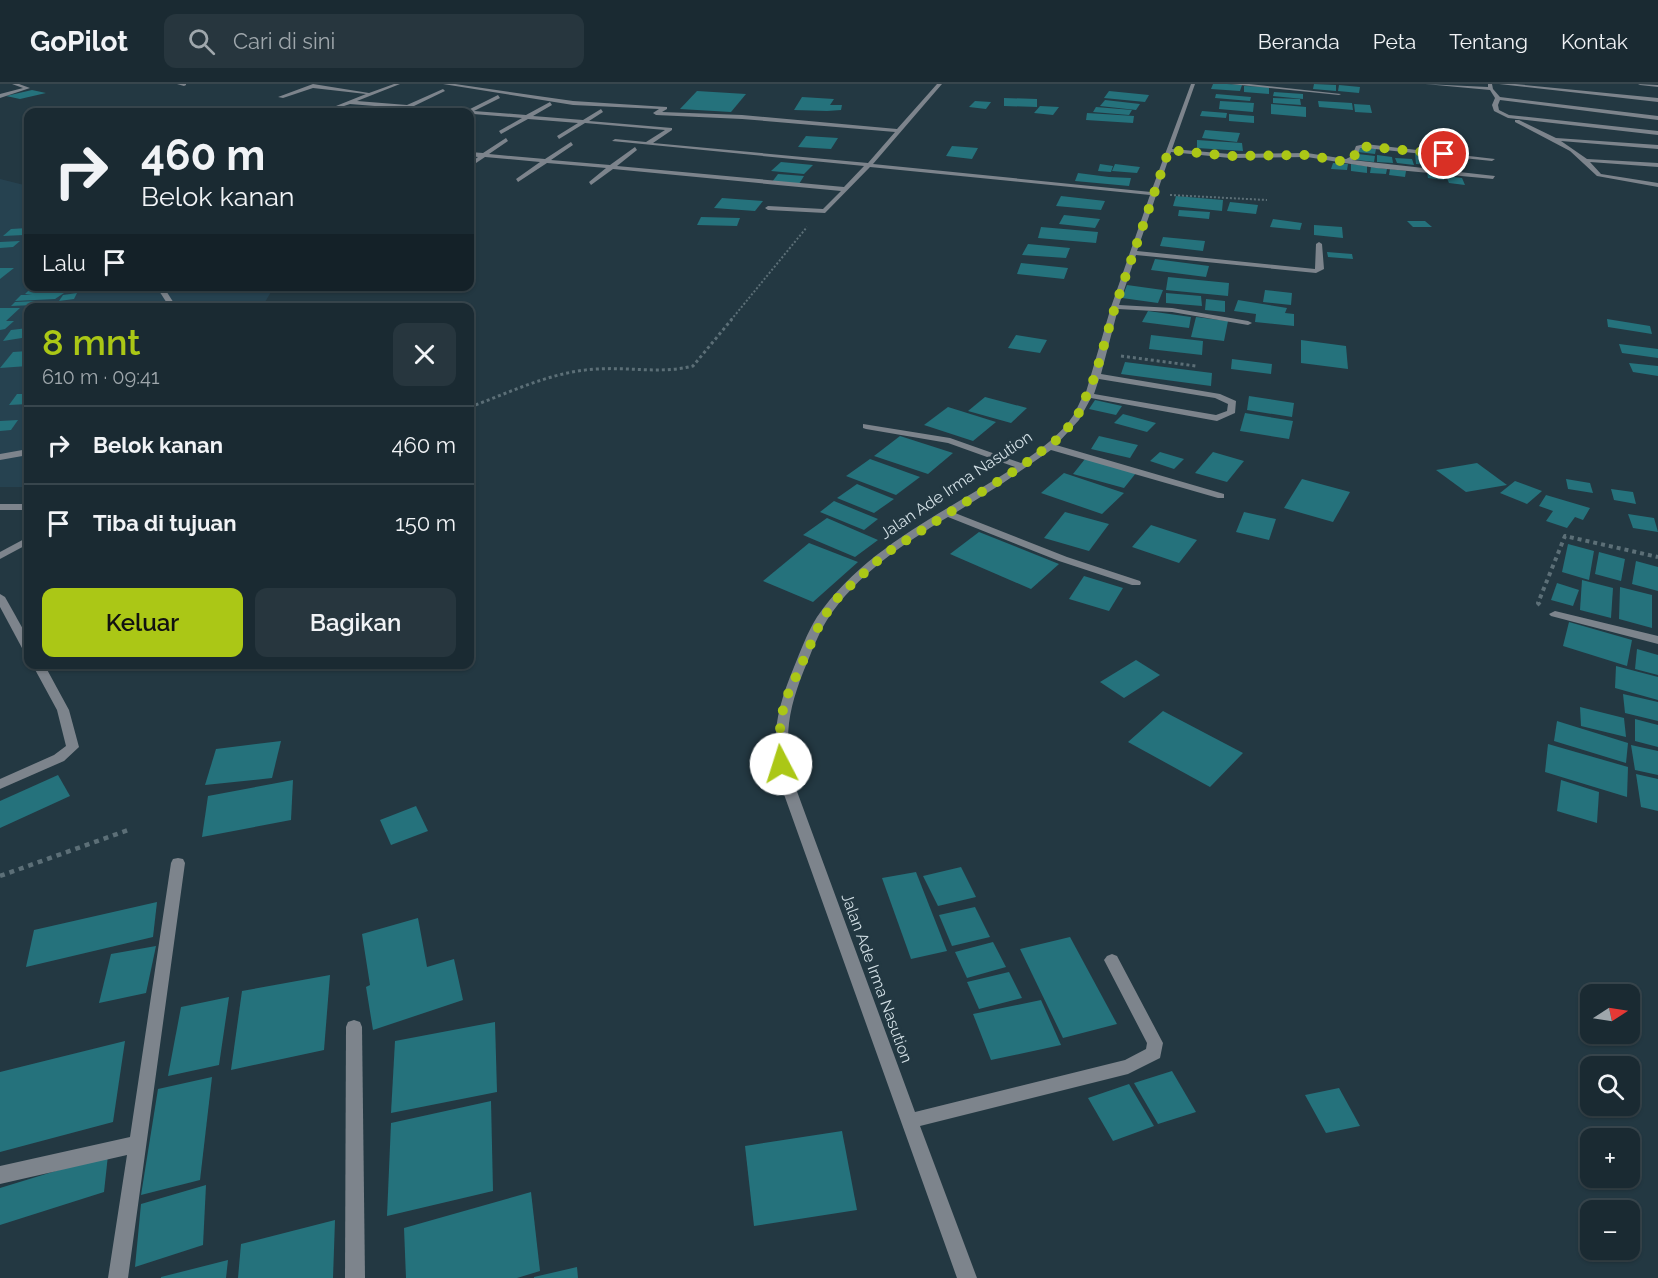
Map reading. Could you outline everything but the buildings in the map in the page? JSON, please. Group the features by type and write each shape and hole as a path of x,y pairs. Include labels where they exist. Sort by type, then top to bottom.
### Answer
{"street":[{"path":"0,96 28,88 14,84"},
{"path":"334,108 398,84"},
{"path":"768,208 820,211 828,209 940,84"},
{"name":"Jalan Ade Irma Nasution","path":"967,1278 788,786 781,764 779,726 784,703 807,650 822,619 840,595 885,554 1022,466 1059,438 1077,417 1095,376 1115,307 1193,84"},
{"path":"1233,84 1339,94"},
{"path":"1427,84 1491,86 1498,98"},
{"path":"1501,84 1658,100"},
{"path":"1640,84 1658,86"},
{"path":"281,97 315,85 371,94"},
{"path":"408,107 444,87 573,103 665,108 631,131"},
{"path":"474,109 498,96"},
{"path":"1498,98 1495,105 1497,111 1555,139 1589,160 1599,175 1658,185"},
{"path":"1498,98 1658,118"},
{"path":"350,102 420,108"},
{"path":"501,132 550,104"},
{"path":"560,137 601,111"},
{"path":"474,112 670,129 647,144"},
{"path":"656,113 742,117 898,131"},
{"path":"1508,116 1658,133"},
{"path":"623,136 615,141 1154,194"},
{"path":"1555,139 1658,147"},
{"path":"474,162 506,140"},
{"path":"518,180 572,144"},
{"path":"1346,162 1354,158 1358,147 1365,146 1492,159"},
{"path":"591,183 635,149"},
{"path":"1169,150 1230,156 1307,155 1346,162 1493,177"},
{"path":"474,154 844,189"},
{"path":"1589,160 1658,165"},
{"path":"1134,254 1316,271 1320,269 1319,244"},
{"path":"1115,307 1172,310 1248,323"},
{"path":"1088,395 1217,418 1231,413 1234,409 1233,403 1217,396 1095,376"},
{"path":"866,426 942,439 1022,466"},
{"path":"1048,446 1221,496"},
{"path":"0,457 24,453"},
{"path":"0,507 24,507"},
{"path":"948,514 1063,559 1136,583"},
{"path":"0,556 24,542"},
{"path":"0,597 24,641"},
{"path":"1556,614 1658,640"},
{"path":"0,784 59,758 73,747 63,710 41,669"},
{"path":"118,1278 178,863"},
{"path":"909,1121 1128,1067 1154,1053 1155,1043 1112,960"},
{"path":"354,1027 355,1278"},
{"path":"0,1175 137,1144"}],"path":[{"path":"1154,194 1267,200"},
{"path":"474,406 583,370 623,368 675,372 693,366 820,211"},
{"path":"1102,354 1196,366"},
{"path":"1556,614 1538,603 1565,536 1658,557"},
{"path":"0,876 131,829"}],"shaded area":[{"path":"0,179 24,185 24,291 272,291 264,303 24,303 24,487 0,487"}],"route":[{"path":"781,764 778,742 784,703 822,619 840,595 885,554 1022,466 1059,438 1077,417 1095,376 1115,307 1169,150 1230,156 1307,155 1346,162 1354,158 1356,149 1360,146 1444,154"}]}
